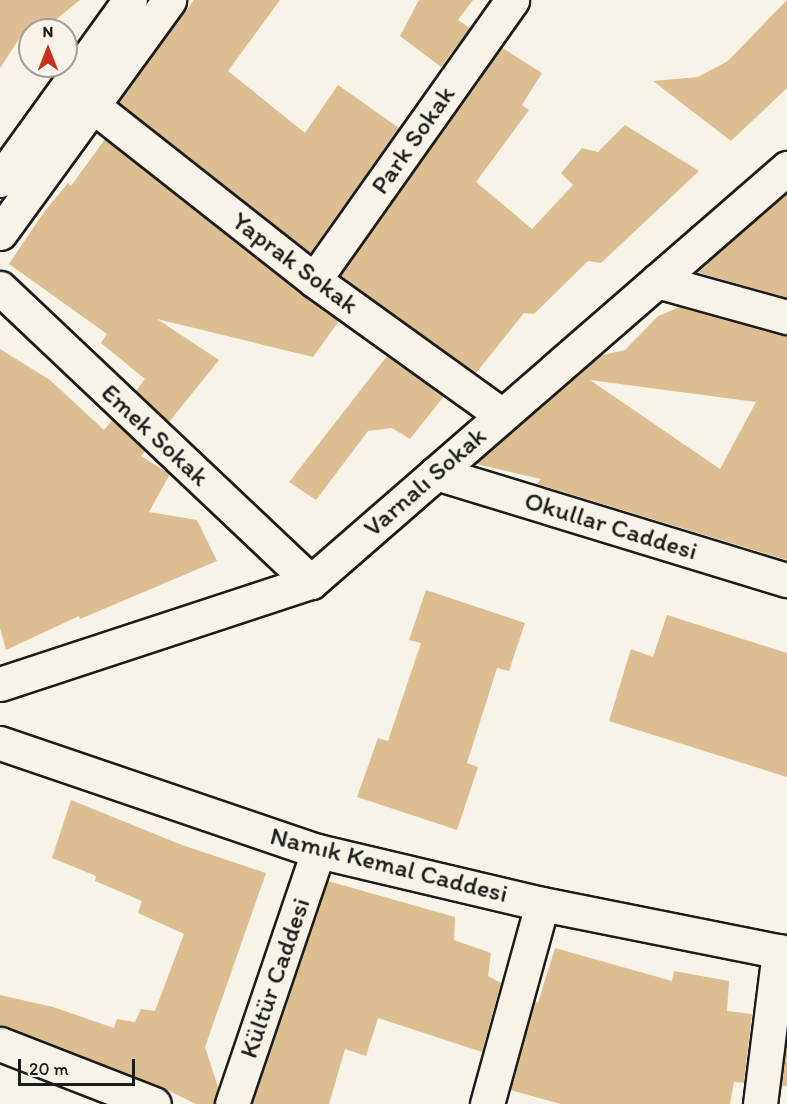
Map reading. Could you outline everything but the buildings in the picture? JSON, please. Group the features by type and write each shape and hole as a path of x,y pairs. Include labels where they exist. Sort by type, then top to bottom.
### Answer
{"street":[{"path":"0,180 130,0"},
{"path":"0,233 169,0"},
{"name":"Park Sokak","path":"314,280 512,0"},
{"name":"Yaprak Sokak","path":"93,106 314,280 502,415"},
{"name":"Varnalı Sokak","path":"0,684 310,582 787,168"},
{"path":"657,281 787,317"},
{"name":"Emek Sokak","path":"0,288 310,582"},
{"name":"Okullar Caddesi","path":"436,473 787,580"},
{"name":"Namık Kemal Caddesi","path":"0,743 318,851 542,904 783,952"},
{"name":"Kültür Caddesi","path":"232,1104 318,851"},
{"path":"487,1104 542,904"},
{"path":"760,1104 783,952"},
{"path":"0,1044 154,1104"}]}
